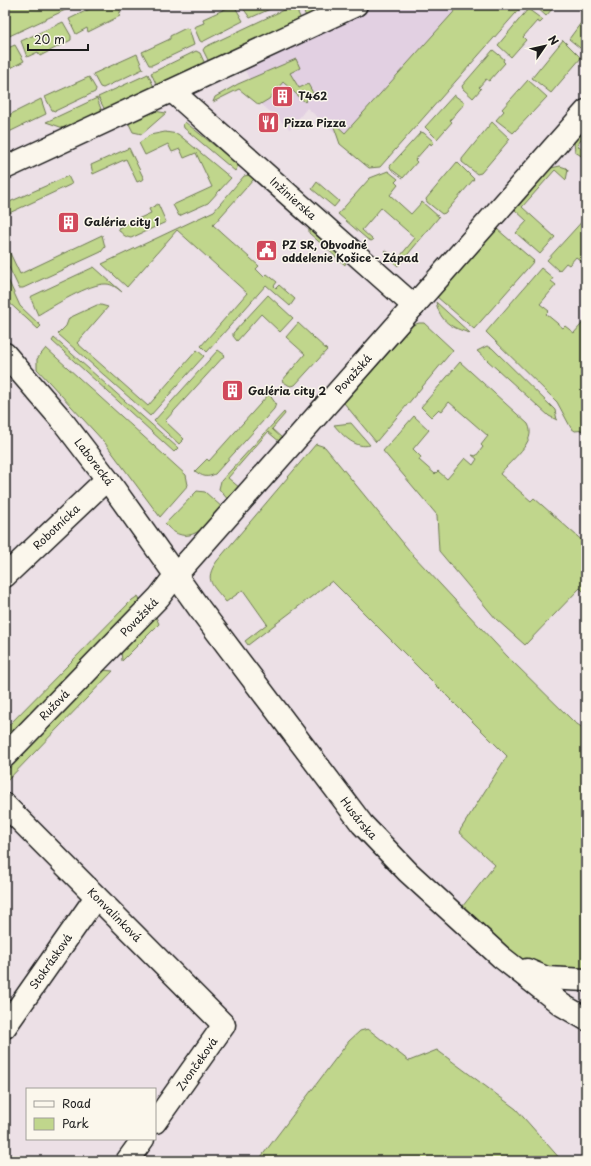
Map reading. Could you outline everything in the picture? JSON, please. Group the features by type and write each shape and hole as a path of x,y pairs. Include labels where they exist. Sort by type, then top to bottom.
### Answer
{"street":[{"path":"5,168 356,5"},
{"name":"Inžinierska","path":"172,91 414,306"},
{"name":"Považská","path":"103,655 158,598 175,576 586,111"},
{"name":"Laborecká","path":"9,367 61,419 107,479 175,576"},
{"name":"Robotnícka","path":"5,576 107,479"},
{"name":"Husárska","path":"175,576 362,824 408,872 501,957 562,1005 586,1019"},
{"name":"Ružová","path":"5,756 103,655"},
{"name":"Konvalinková","path":"5,805 224,1025"},
{"name":"Stokrásková","path":"5,1027 96,897"},
{"path":"501,957 546,978 586,980"},
{"name":"Zvončeková","path":"156,1121 224,1025"},
{"path":"127,1161 142,1140"}],"shaded area":[{"path":"356,5 467,5 345,141 307,108 290,129 260,103 240,59"}],"green space":[{"path":"5,5 76,5 5,38"},
{"path":"98,5 116,5 121,12 119,13 120,16 88,32 87,28 76,34 69,19"},
{"path":"234,5 243,21 202,42 200,41 194,27 204,23 203,19"},
{"path":"241,5 279,5 250,18"},
{"path":"294,5 301,19 209,62 203,50 205,47"},
{"path":"300,5 330,5 306,16"},
{"path":"460,5 523,5 380,167 369,168 340,144 332,121 345,133"},
{"path":"534,5 551,5 553,8 546,16"},
{"path":"528,9 543,20 540,23 537,21 523,37 526,40 511,57 498,45"},
{"path":"586,16 586,52 585,52 569,39"},
{"path":"63,22 71,36 71,40 40,56 38,52 27,57 21,41"},
{"path":"186,28 189,29 194,45 152,65 149,65 142,52 170,39 170,36"},
{"path":"563,40 581,58 551,93 532,78"},
{"path":"15,45 24,61 5,71 5,49"},
{"path":"493,50 504,59 503,61 505,63 489,81 486,79 479,87 481,89 473,98 463,89 462,86"},
{"path":"196,51 200,53 205,64 157,86 151,73"},
{"path":"137,54 143,69 103,88 100,87 93,74"},
{"path":"296,59 300,68 290,73 299,88 308,84 313,93 305,102 283,82 269,99 259,105 239,89 213,102 215,97 238,84"},
{"path":"148,74 154,87 105,110 98,97"},
{"path":"89,77 96,89 95,92 55,111 52,110 45,97"},
{"path":"528,80 547,97 513,133 496,120 504,111 502,109"},
{"path":"454,95 465,103 450,120 452,122 437,139 425,127"},
{"path":"97,98 102,112 66,129 46,122"},
{"path":"41,99 46,114 7,133 5,132 5,117"},
{"path":"154,111 166,113 142,134 133,132 127,120"},
{"path":"185,122 239,165 235,171 184,128 183,124"},
{"path":"492,122 510,139 481,173 477,174 462,162 462,159"},
{"path":"586,128 586,134 577,145 586,153 586,156 583,157 575,152 574,142"},
{"path":"165,132 178,134 231,178 208,203 179,216 173,205 212,187 196,153 184,158 180,149 172,152 168,144 145,155 139,143 150,135"},
{"path":"421,132 434,142 431,145 430,143 415,160 417,162 403,178 391,169 390,166"},
{"path":"129,148 144,179 137,182 126,159 93,174 91,165"},
{"path":"457,162 474,179 445,213 442,214 427,202 426,199"},
{"path":"560,166 568,170 566,180 555,170 522,207 555,237 540,254 516,233 527,221 515,210 551,168"},
{"path":"388,171 398,179 395,182 398,185 390,195 411,214 422,202 439,217 398,266 385,255 385,250 397,260 415,238 381,208 362,230 373,240 371,241 338,214 370,178"},
{"path":"250,175 254,179 213,225 259,266 256,269 264,277 267,274 277,282 274,286 276,288 279,285 295,299 290,306 266,285 207,352 201,346 247,293 177,230 127,287 102,264 214,211 244,176"},
{"path":"68,176 72,184 5,215 5,204"},
{"path":"317,182 339,201 334,207 312,189"},
{"path":"158,204 166,222 131,238 120,232 118,228 151,213 149,209"},
{"path":"586,217 586,265 576,257 569,265 566,263 559,271 547,260"},
{"path":"309,229 311,229 346,260 345,265 309,233"},
{"path":"497,229 534,261 474,329 437,297"},
{"path":"102,235 105,247 101,252 23,288 19,288 5,259 5,253 9,251 20,274"},
{"path":"94,267 122,292 106,284 91,287 38,315 30,297"},
{"path":"541,268 553,278 551,281 556,285 540,304 549,311 546,314 563,328 565,326 574,333 586,319 586,430 575,431 571,428 557,402 486,332"},
{"path":"5,273 20,306 41,326 38,329 5,299"},
{"path":"268,295 293,318 280,332 261,314 237,341 233,336 233,333"},
{"path":"436,302 470,333 458,329 448,323 440,315"},
{"path":"97,305 108,307 77,343 148,406 197,350 204,356 150,416 58,334 66,326 69,318"},
{"path":"298,323 327,350 295,385 290,386 282,381 305,354 286,337"},
{"path":"424,323 453,350 376,442 344,403 413,325"},
{"path":"54,338 178,448 174,452 52,341"},
{"path":"487,346 492,348 555,410 557,420 549,416 477,351"},
{"path":"46,348 186,475 188,485 160,517 105,443 37,369 37,359"},
{"path":"218,350 225,355 165,421 184,439 179,444 154,421"},
{"path":"460,362 528,424 530,431 526,444 500,474 531,501 534,498 586,544 586,594 580,588 525,645 496,619 439,551 437,515 383,451 414,416 429,430 413,449 421,457 419,460 435,474 438,471 447,479 465,458 473,465 477,459 472,455 476,456 483,447 481,445 488,436 449,402 442,411 439,409 431,417 421,407"},
{"path":"269,394 276,404 274,409 215,474 205,476 200,475 195,471 207,459 209,461"},
{"path":"284,412 285,414 272,429 283,439 280,442 268,432 228,478 240,488 229,501 219,489 221,481"},
{"path":"351,423 370,445 360,445 350,441 334,425"},
{"path":"316,444 325,447 413,555 507,656 574,722 586,730 586,991 564,980 546,978 455,916 495,865 459,832 507,756 332,581 248,645 245,641 267,624 243,590 226,602 211,583 211,573 217,561"},
{"path":"197,491 205,492 223,508 210,522 196,532 189,535 181,535 173,532 165,524"},
{"path":"138,596 140,599 138,604 5,739 5,729 132,600"},
{"path":"156,617 159,624 122,661 121,651"},
{"path":"103,670 113,671 5,783 7,769"},
{"path":"368,1029 409,1061 437,1050 516,1109 562,1161 258,1161 349,1041 360,1031"}],"place":[{"name":"T462","path":"283,96"},
{"name":"Pizza Pizza","path":"268,123"},
{"name":"Galéria city 1","path":"68,222"},
{"name":"PZ SR, Obvodné oddelenie Košice - Západ","path":"267,251"},
{"name":"Galéria city 2","path":"232,391"}]}
